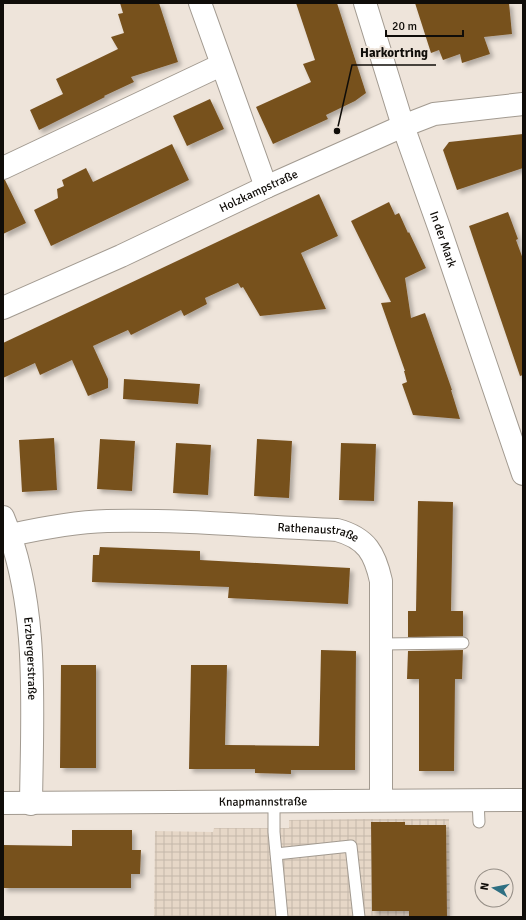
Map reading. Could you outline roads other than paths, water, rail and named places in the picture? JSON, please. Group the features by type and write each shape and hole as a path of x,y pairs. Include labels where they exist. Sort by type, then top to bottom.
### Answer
{"street":[{"path":"200,3 266,187"},
{"name":"In der Mark","path":"365,3 402,126 439,227 523,474"},
{"path":"3,168 221,65"},
{"name":"Holzkampstraße","path":"3,308 121,256 266,187 402,126 434,114 523,104"},
{"name":"Rathenaustraße","path":"7,526 50,527 106,521 190,522 337,530 358,539 369,550 377,562 381,582 381,800"},
{"name":"Erzbergerstraße","path":"7,526 26,600 32,675 31,804"},
{"name":"Knapmannstraße","path":"3,803 523,800"}],"lane":[{"path":"382,644 463,643"},
{"path":"478,800 479,822"},
{"path":"274,801 274,832 282,917"},
{"path":"276,854 351,846 360,917"}],"place":[{"name":"Harkortring","path":"337,131"}]}
